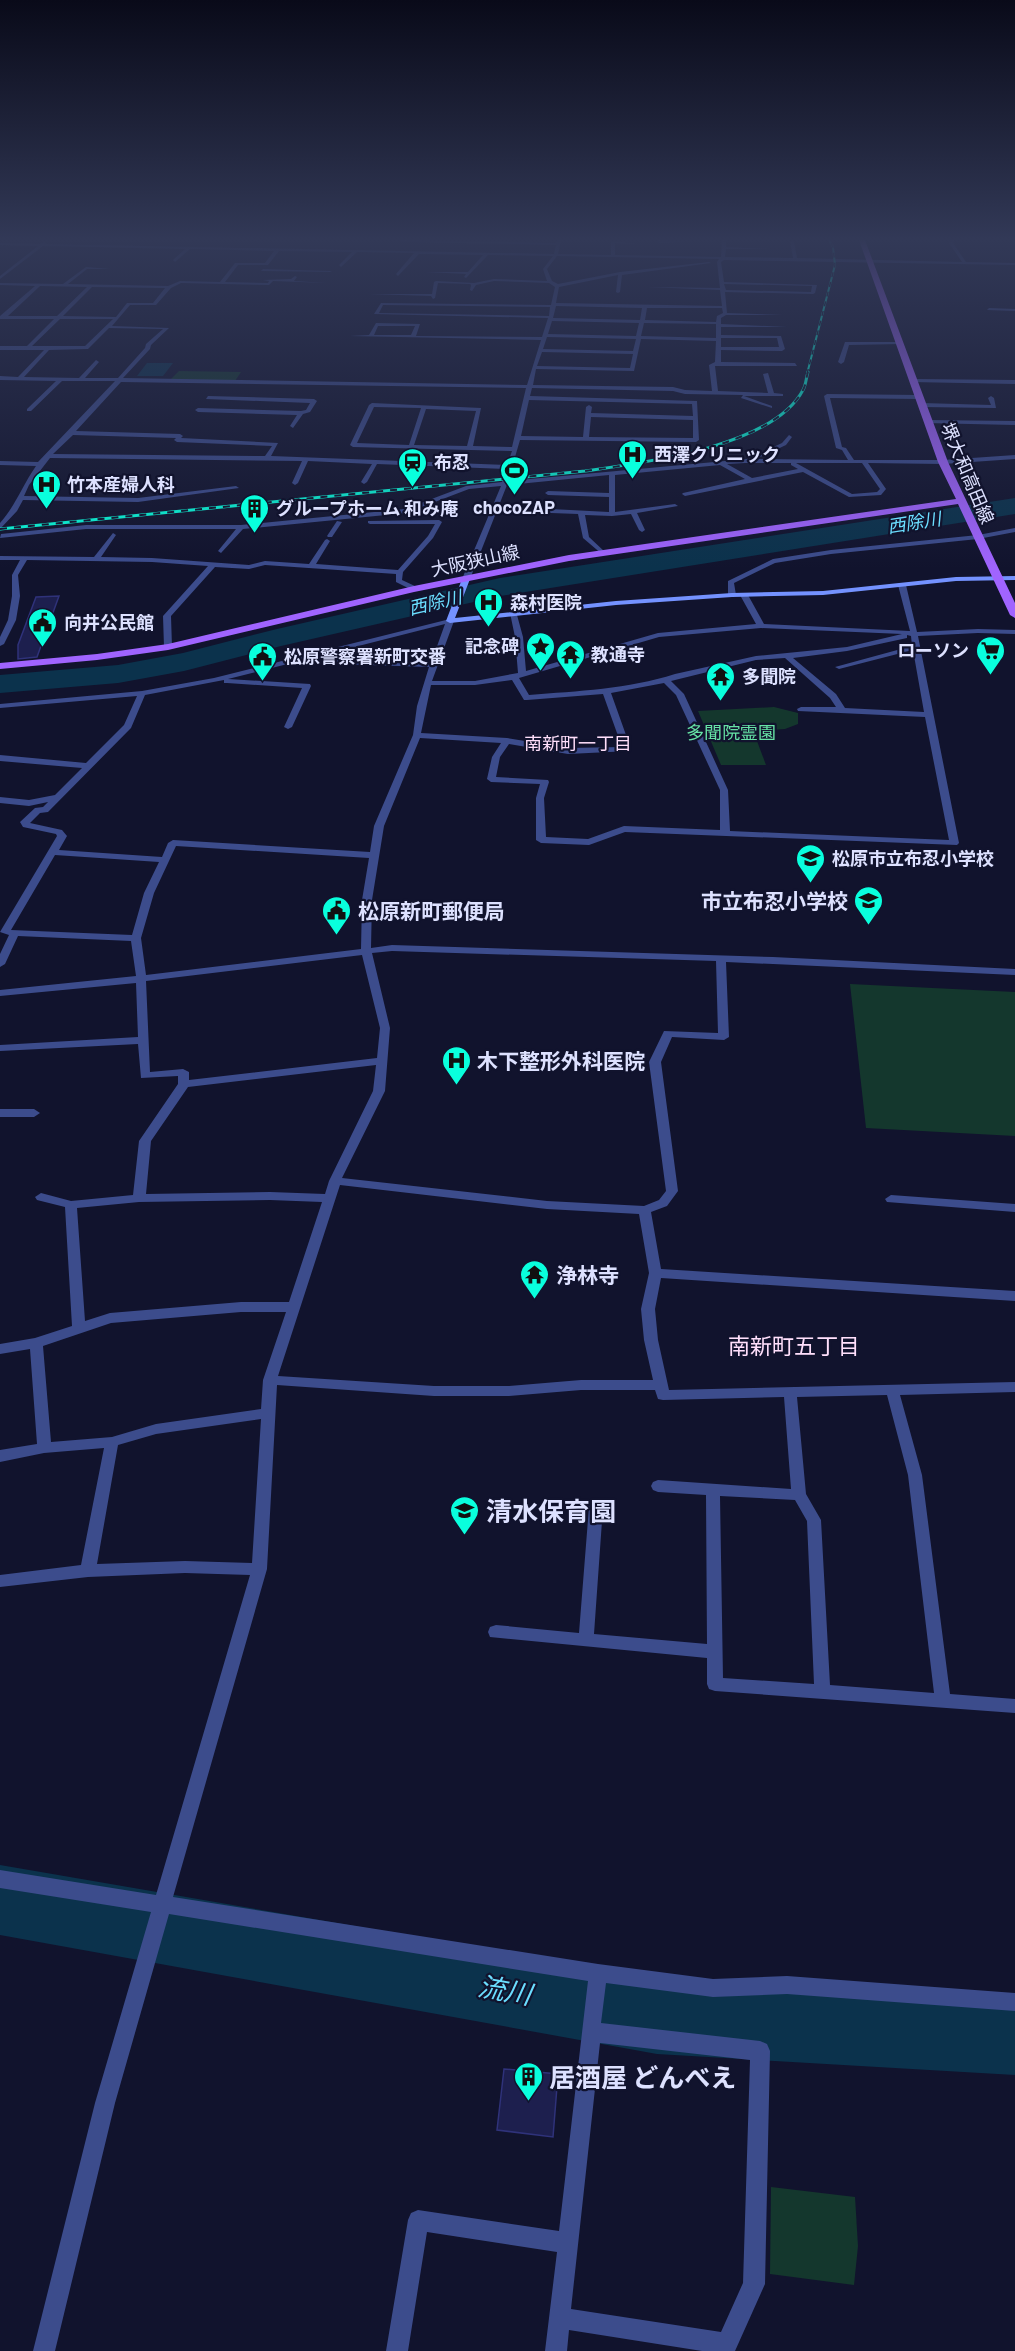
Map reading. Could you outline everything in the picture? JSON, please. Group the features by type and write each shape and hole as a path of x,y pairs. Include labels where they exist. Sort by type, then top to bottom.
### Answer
{"main road":[{"name":"堺大和高田線","path":"901,350 943,462 1015,615"},
{"name":"大阪狭山線","path":"0,666 97,657 168,647 414,590 603,553 962,505"}],"street":[{"path":"20,378 46,350"},
{"path":"1,523 15,510 19,498 40,464 146,350"},
{"path":"44,2351 105,2103 159,1909 259,1569 270,1380 335,1181 379,1091 385,1028 366,950 367,900 379,826 417,735 418,723 435,665 465,580 504,483 539,350 636,353"},
{"path":"632,389 632,370 637,350"},
{"path":"718,350 718,363"},
{"path":"840,362 844,350"},
{"path":"81,379 96,362"},
{"path":"715,393 712,365 718,363 795,364"},
{"path":"534,367 632,370"},
{"path":"766,374 771,394"},
{"path":"0,378 673,389 694,396 696,440 517,438"},
{"path":"29,410 61,379"},
{"path":"913,381 1015,382"},
{"path":"308,400 316,382"},
{"path":"684,392 781,395"},
{"path":"733,393 770,407"},
{"path":"853,463 844,449 839,448 827,396 994,407 991,398"},
{"path":"198,410 301,413 308,411 314,400 208,398"},
{"path":"526,398 695,402"},
{"path":"586,439 590,399"},
{"path":"470,448 479,409 372,405 353,445 411,447 514,449"},
{"path":"411,447 424,407"},
{"path":"293,426 301,413"},
{"path":"589,415 695,418"},
{"path":"928,422 1015,423"},
{"path":"71,433 180,436 177,440 276,444 267,458"},
{"path":"746,462 784,444 789,437"},
{"path":"49,456 267,458 509,467"},
{"path":"2,536 86,528 241,527 406,511 468,487 746,462 943,462 1015,457"},
{"path":"295,483 306,460"},
{"path":"789,462 851,496 879,494 883,489 865,463"},
{"path":"0,463 40,464"},
{"path":"364,482 375,463"},
{"path":"722,464 751,480"},
{"path":"685,494 804,470"},
{"path":"612,474 612,514"},
{"path":"19,498 138,500 236,488"},
{"path":"548,493 612,495"},
{"path":"551,511 612,514 675,506"},
{"path":"416,507 423,509 424,521"},
{"path":"633,511 642,530"},
{"path":"581,512 586,538 603,553"},
{"path":"308,520 440,522 400,572 398,581 414,590"},
{"path":"312,565 339,522"},
{"path":"221,552 241,527"},
{"path":"732,595 730,582 772,561 1015,530"},
{"path":"97,558 113,535"},
{"path":"0,558 97,558 249,567 266,563 400,572"},
{"path":"0,644 12,620 16,596 15,575 25,558"},
{"path":"168,647 167,616 213,565"},
{"path":"0,706 142,693 214,680 451,619 513,615 616,603 732,595 823,593 997,577 1015,578"},
{"path":"507,741 496,757 491,779 545,782 540,798 541,840 589,842 624,829 954,843 914,634 902,585"},
{"path":"744,595 760,626"},
{"path":"513,615 519,637 518,675 528,698 606,691 666,680 738,661 847,649 914,634 1015,632"},
{"path":"429,683 475,683 518,675 658,634 760,626 914,634"},
{"path":"838,667 916,647"},
{"path":"787,656 833,696 842,710"},
{"path":"338,662 435,665"},
{"path":"214,680 307,686 288,727"},
{"path":"666,680 680,694 724,790 724,832"},
{"path":"417,735 507,741 568,751 627,749 606,691"},
{"path":"0,964 7,932 62,836 59,832 26,825 25,822 38,810 45,810 128,726 142,693"},
{"path":"801,709 929,715"},
{"path":"0,758 87,766"},
{"path":"0,800 29,803 57,797"},
{"path":"139,1198 146,1141 184,1083 183,1072 145,1076 141,979 136,938 149,893 173,843 374,855"},
{"path":"52,852 165,860"},
{"path":"7,932 136,938"},
{"path":"0,993 141,979 392,948 1015,972"},
{"path":"335,1181 547,1205 645,1210 663,1203 672,1191 655,1062 668,1033 724,1037 721,959"},
{"path":"0,1048 144,1040"},
{"path":"184,1083 382,1061"},
{"path":"0,1113 34,1113"},
{"path":"41,1197 71,1205 139,1198 270,1196 330,1198"},
{"path":"891,1199 1015,1208"},
{"path":"71,1205 79,1327"},
{"path":"645,1210 655,1273 648,1308 651,1340 663,1395 1015,1387"},
{"path":"655,1273 1015,1296"},
{"path":"0,1349 36,1343 110,1318 241,1307 294,1307"},
{"path":"36,1343 44,1448"},
{"path":"270,1380 434,1391 509,1391 581,1385 660,1385"},
{"path":"892,1389 915,1475 943,1701"},
{"path":"790,1391 799,1495 814,1520 822,1691"},
{"path":"0,1456 44,1448 112,1442 156,1429 268,1413"},
{"path":"88,1571 112,1442"},
{"path":"658,1486 799,1495"},
{"path":"713,1490 715,1684 1015,1706"},
{"path":"586,1640 596,1507"},
{"path":"0,1581 88,1571 185,1567 259,1569"},
{"path":"496,1632 715,1652"},
{"path":"0,1879 159,1909 598,1975 713,1988 787,1985 1015,2002"},
{"path":"556,2351 598,1975"},
{"path":"559,2318 727,2344 754,2284 760,2051 591,2026"},
{"path":"397,2351 418,2220 568,2243"}],"green space":[{"path":"179,371 241,372 235,381 171,379"},
{"name":"多聞院霊園","path":"774,707 798,713 798,724 785,729 769,730 769,733 754,733 766,765 721,765 698,711"},
{"path":"850,984 1015,992 1015,1136 866,1128"},
{"path":"771,2187 855,2197 858,2246 854,2285 770,2274"}],"water":[{"path":"147,363 173,363 163,376 137,376"}],"building":[{"path":"59,596 37,657 18,659 18,645 36,597"},
{"name":"居酒屋 どんべえ","path":"504,2069 558,2074 553,2137 497,2130"}],"waterway":[{"name":"西除川","path":"0,684 118,674 184,662 277,638 500,587 1015,506"},
{"name":"流川","path":"0,1900 657,2016 1015,2037"}],"railway":[{"path":"807,374 813,350"},
{"path":"0,529 585,471 672,457 736,439 764,426 787,410 803,390 808,372"}],"place":[{"name":"西澤クリニック","path":"633,480"},
{"name":"布忍","path":"413,488"},
{"name":"chocoZAP","path":"514,496"},
{"name":"竹本産婦人科","path":"46,510"},
{"name":"グループホーム 和み庵","path":"255,534"},
{"name":"森村医院","path":"489,628"},
{"name":"向井公民館","path":"43,648"},
{"name":"記念碑","path":"540,672"},
{"name":"ローソン","path":"990,676"},
{"name":"教通寺","path":"570,680"},
{"name":"松原警察署新町交番","path":"263,682"},
{"name":"多聞院","path":"721,702"},
{"name":"松原市立布忍小学校","path":"811,884"},
{"name":"市立布忍小学校","path":"869,926"},
{"name":"松原新町郵便局","path":"337,936"},
{"name":"木下整形外科医院","path":"456,1086"},
{"name":"浄林寺","path":"535,1300"},
{"name":"清水保育園","path":"465,1536"},
{"name":"居酒屋 どんべえ","path":"528,2102"}],"district":[{"name":"南新町一丁目","path":"578,743"},
{"name":"南新町五丁目","path":"794,1345"}]}
